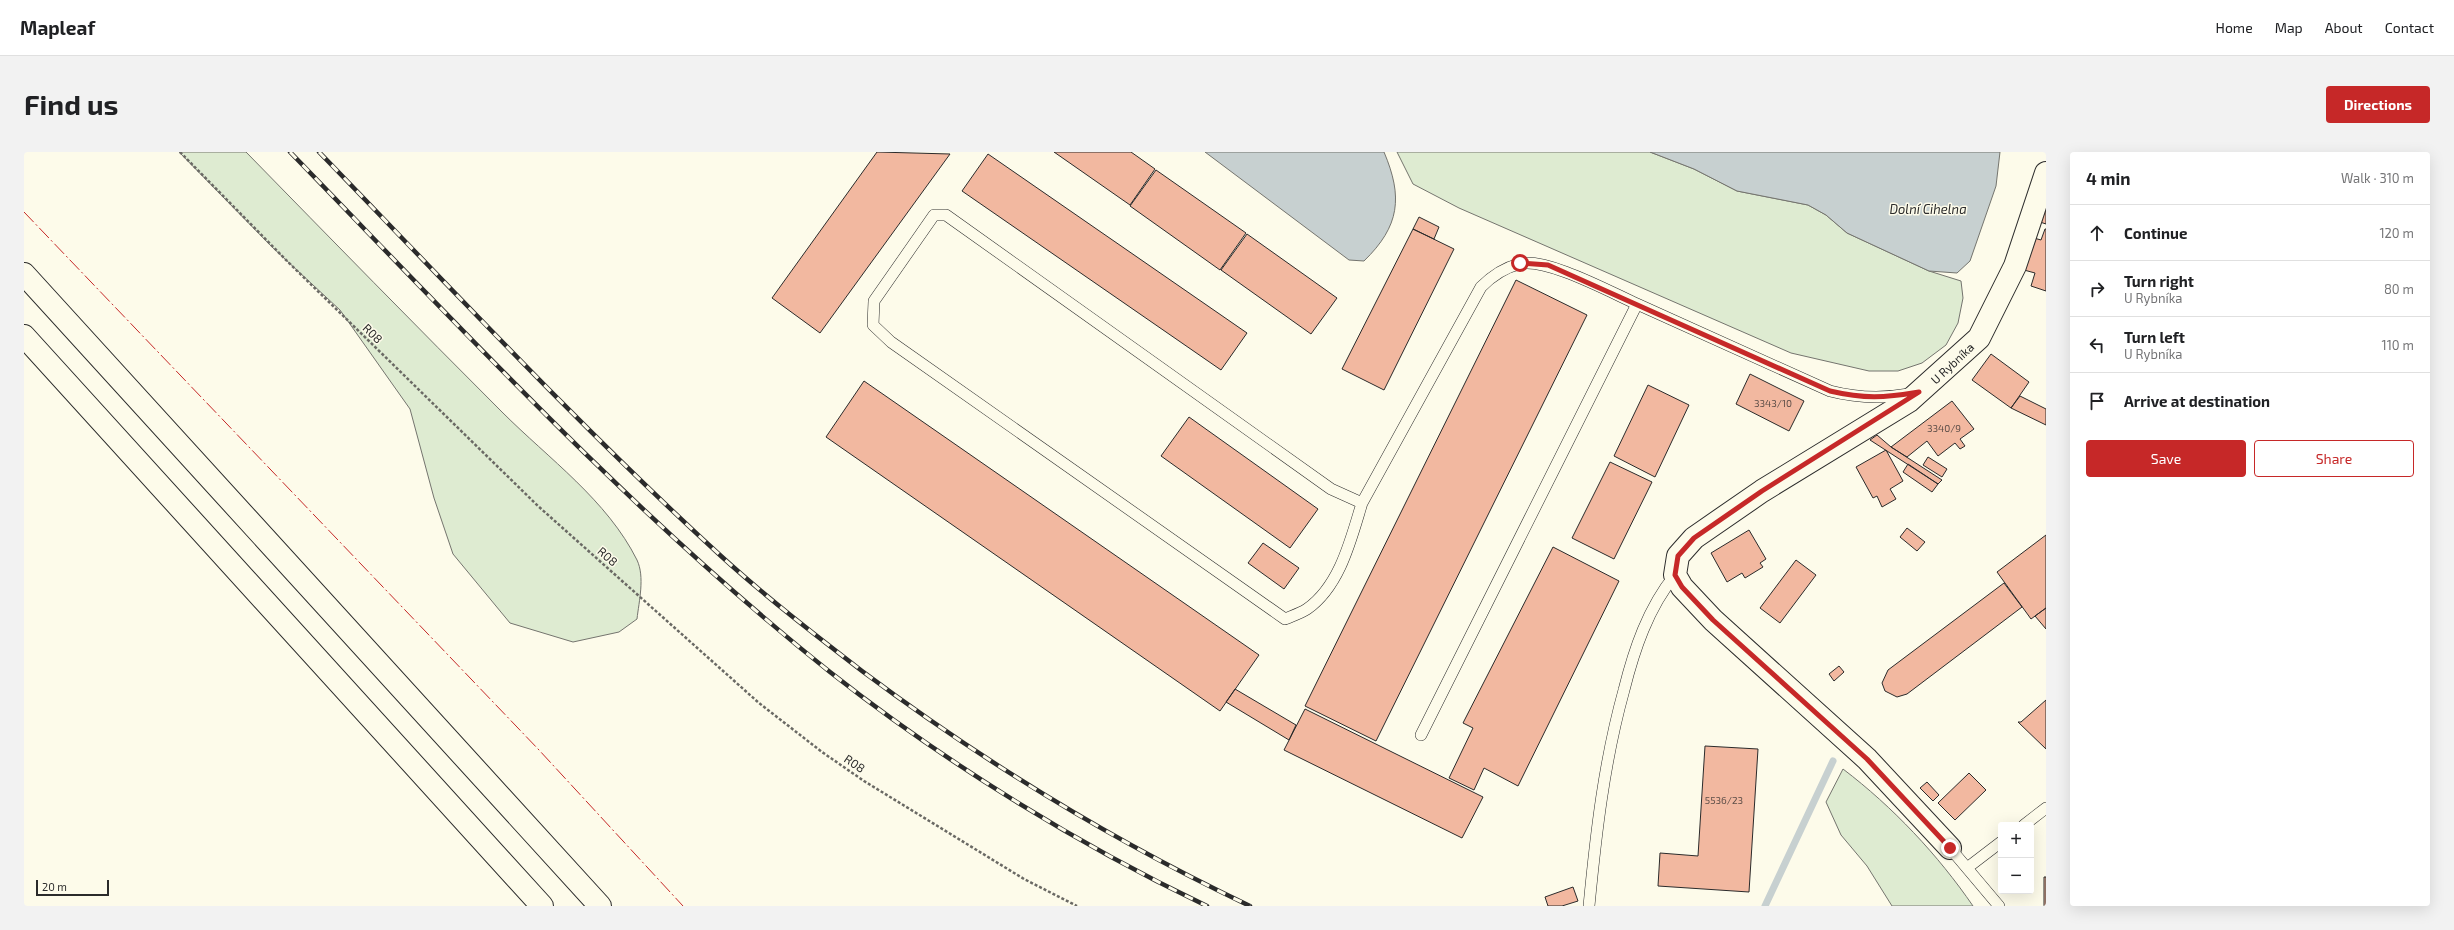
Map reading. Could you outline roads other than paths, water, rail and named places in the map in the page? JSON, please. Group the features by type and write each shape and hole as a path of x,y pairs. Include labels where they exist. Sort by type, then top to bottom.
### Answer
{"main road":[{"name":"U Rybníka","path":"1675,575 1678,556 1694,538 1762,491 1919,392 1979,338 2015,266 2046,173"},
{"path":"24,274 600,906"},
{"path":"24,336 542,906"},
{"path":"1675,575 1682,587 1713,620 1867,759 1950,848"}],"lane":[{"path":"1362,503 1331,489 946,215 934,215 874,301 873,324 891,342 1285,619 1307,609 1328,588 1348,549 1362,503 1480,287 1495,273 1520,263 1548,265 1830,391 1857,398 1888,398 1919,392"},
{"path":"1422,735 1636,304"},
{"path":"1589,906 1602,783 1616,720 1632,661 1653,606 1675,575"},
{"path":"2028,822 2046,808"},
{"path":"1967,868 1998,844"},
{"path":"1950,848 1999,906"}],"water":[{"path":"1205,152 1384,152 1394,183 1396,197 1395,210 1391,223 1385,236 1364,261 1349,260"},
{"name":"Dolní Cihelna","path":"1650,152 2000,152 1996,186 1970,261 1957,273 1929,271 1847,233 1826,215 1808,205 1737,191 1694,169"}],"waterway":[{"path":"1765,906 1833,761"}],"railway":[{"path":"290,152 486,354 619,486 687,550 830,672 918,737 1012,799 1109,856 1207,906"},
{"path":"319,152 567,408 721,556 790,615 908,705 1002,768 1050,798 1149,855 1250,906"}]}
